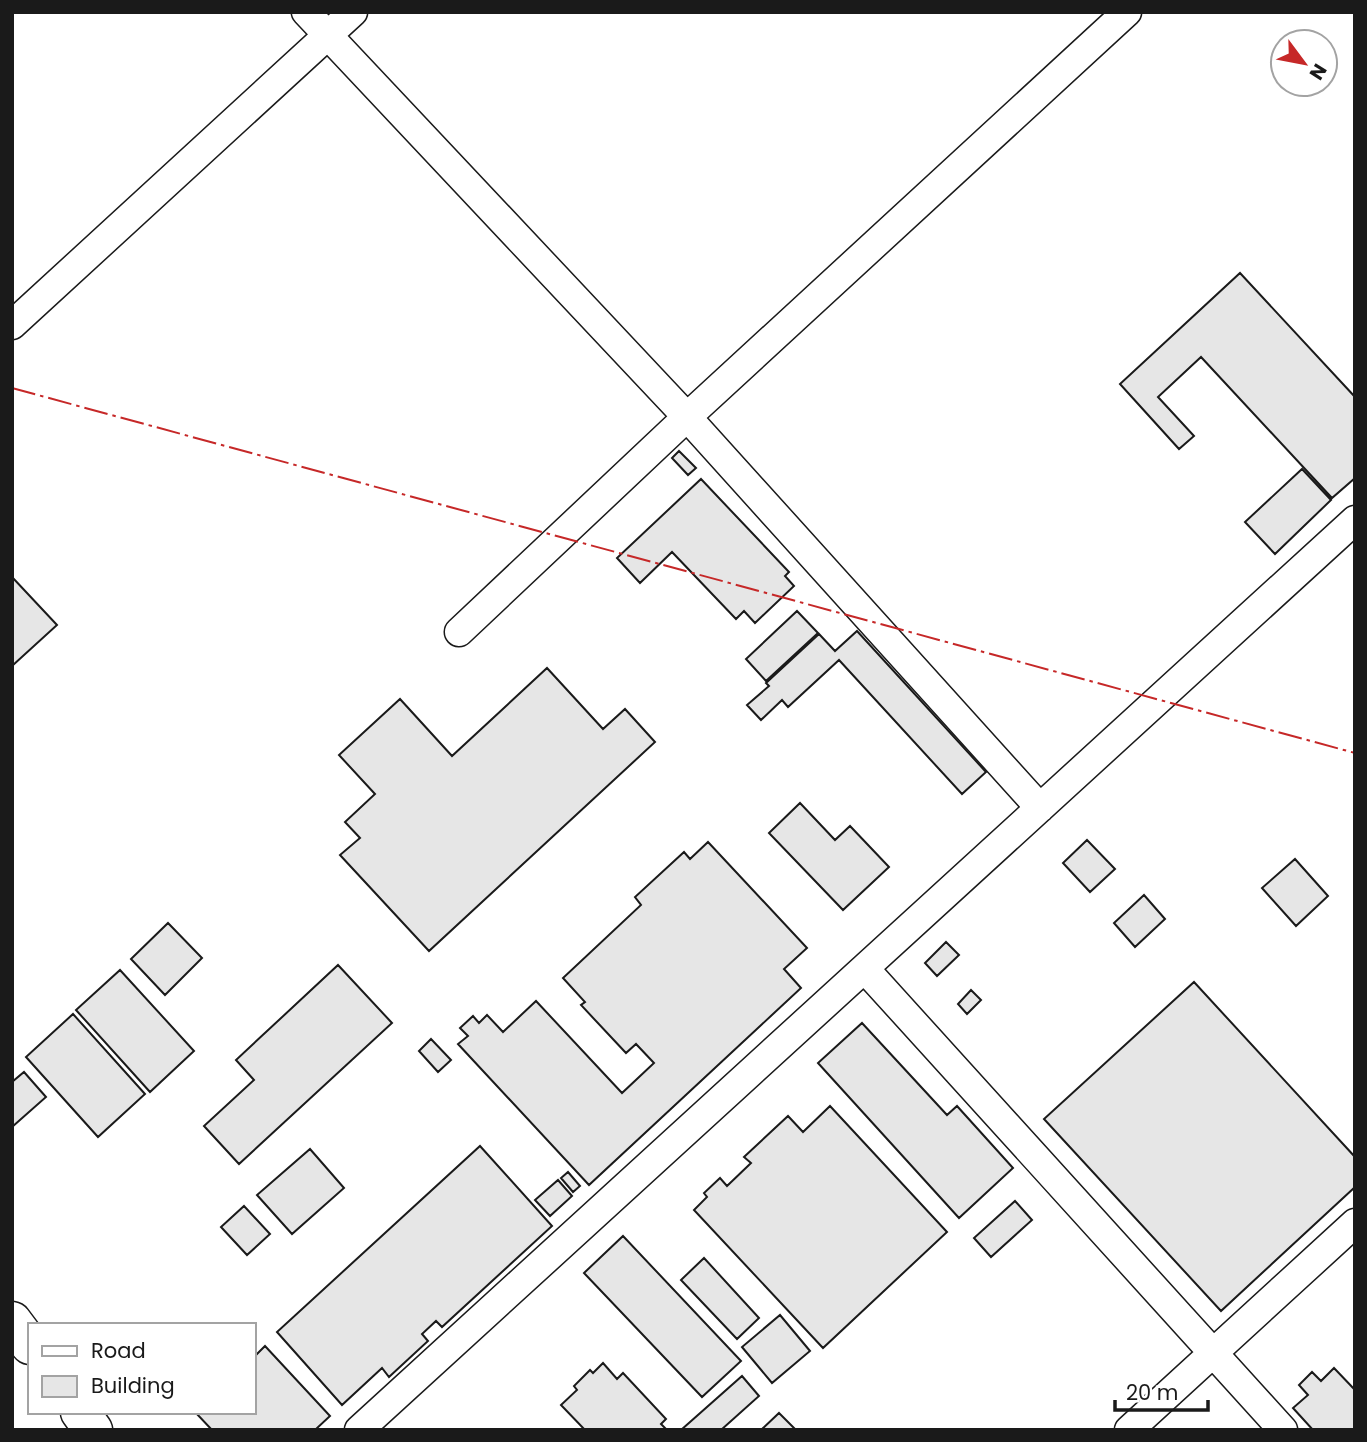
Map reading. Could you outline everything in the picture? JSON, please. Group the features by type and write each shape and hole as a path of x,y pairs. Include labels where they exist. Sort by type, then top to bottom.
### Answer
{"main road":[{"path":"12,1321 28,1342"},
{"path":"81,1414 93,1430"}],"street":[{"path":"306,12 687,417 1040,808"},
{"path":"12,325 353,12"},
{"path":"459,632 687,417 1127,12"},
{"path":"359,1430 1355,520"},
{"path":"865,970 1283,1430"},
{"path":"1129,1430 1355,1223"}],"building":[{"path":"1240,273 1355,397 1355,478 1332,498 1201,357 1158,397 1194,436 1179,449 1120,384"},
{"path":"679,451 696,468 688,475 672,458"},
{"path":"1302,469 1331,500 1275,554 1245,522"},
{"path":"701,479 789,572 785,576 794,586 755,623 744,611 736,619 672,552 640,583 617,558"},
{"path":"12,577 57,625 12,666"},
{"path":"797,611 818,633 766,681 746,659"},
{"path":"857,631 986,772 962,794 839,660 788,707 782,700 761,720 747,705 769,686 766,683 819,634 835,651"},
{"path":"547,668 603,729 625,709 655,742 429,951 340,855 360,838 345,822 375,794 339,755 400,699 452,756"},
{"path":"800,803 835,840 850,826 889,867 843,910 769,833"},
{"path":"1087,840 1115,869 1090,892 1063,863"},
{"path":"708,842 807,948 784,969 801,988 589,1185 458,1044 468,1036 460,1028 473,1016 479,1023 487,1015 503,1032 536,1001 622,1093 654,1063 636,1044 626,1053 581,1005 585,1002 563,978 641,905 635,897 684,852 690,859"},
{"path":"1295,859 1328,896 1296,926 1262,888"},
{"path":"1144,895 1165,919 1135,947 1114,923"},
{"path":"168,923 202,958 165,995 131,959"},
{"path":"946,942 959,955 937,976 925,963"},
{"path":"338,965 392,1023 239,1164 204,1126 254,1080 236,1060"},
{"path":"120,970 194,1051 150,1092 76,1010"},
{"path":"1194,982 1355,1157 1355,1187 1221,1311 1044,1119"},
{"path":"971,990 981,1000 967,1014 958,1004"},
{"path":"73,1014 145,1094 98,1137 26,1057"},
{"path":"862,1023 947,1115 957,1106 1013,1168 959,1218 818,1063"},
{"path":"431,1039 451,1060 438,1072 419,1051"},
{"path":"24,1072 46,1097 12,1127 12,1082"},
{"path":"830,1106 947,1232 823,1348 694,1210 707,1197 704,1193 720,1178 727,1186 751,1163 744,1157 788,1116 803,1132"},
{"path":"480,1146 552,1226 442,1327 436,1321 422,1334 428,1341 389,1377 382,1368 342,1405 277,1332"},
{"path":"310,1149 344,1188 292,1234 257,1195"},
{"path":"568,1172 580,1186 573,1192 561,1178"},
{"path":"558,1180 572,1196 550,1216 535,1200"},
{"path":"1015,1201 1032,1220 991,1257 974,1238"},
{"path":"244,1206 270,1234 247,1255 221,1227"},
{"path":"623,1236 741,1361 702,1397 584,1273"},
{"path":"704,1258 759,1318 737,1339 681,1280"},
{"path":"780,1315 810,1351 772,1383 742,1347"},
{"path":"265,1346 330,1416 315,1430 212,1430 197,1414 256,1414 256,1355"},
{"path":"603,1363 617,1379 623,1373 666,1419 661,1424 667,1430 585,1430 561,1405 577,1390 574,1386 590,1370 593,1373"},
{"path":"1334,1368 1355,1390 1355,1430 1313,1430 1293,1408 1308,1395 1299,1385 1312,1372 1321,1381"},
{"path":"742,1376 759,1396 721,1430 681,1430"},
{"path":"779,1413 796,1430 761,1430"}],"power":[{"path":"12,388 1355,753"}]}
